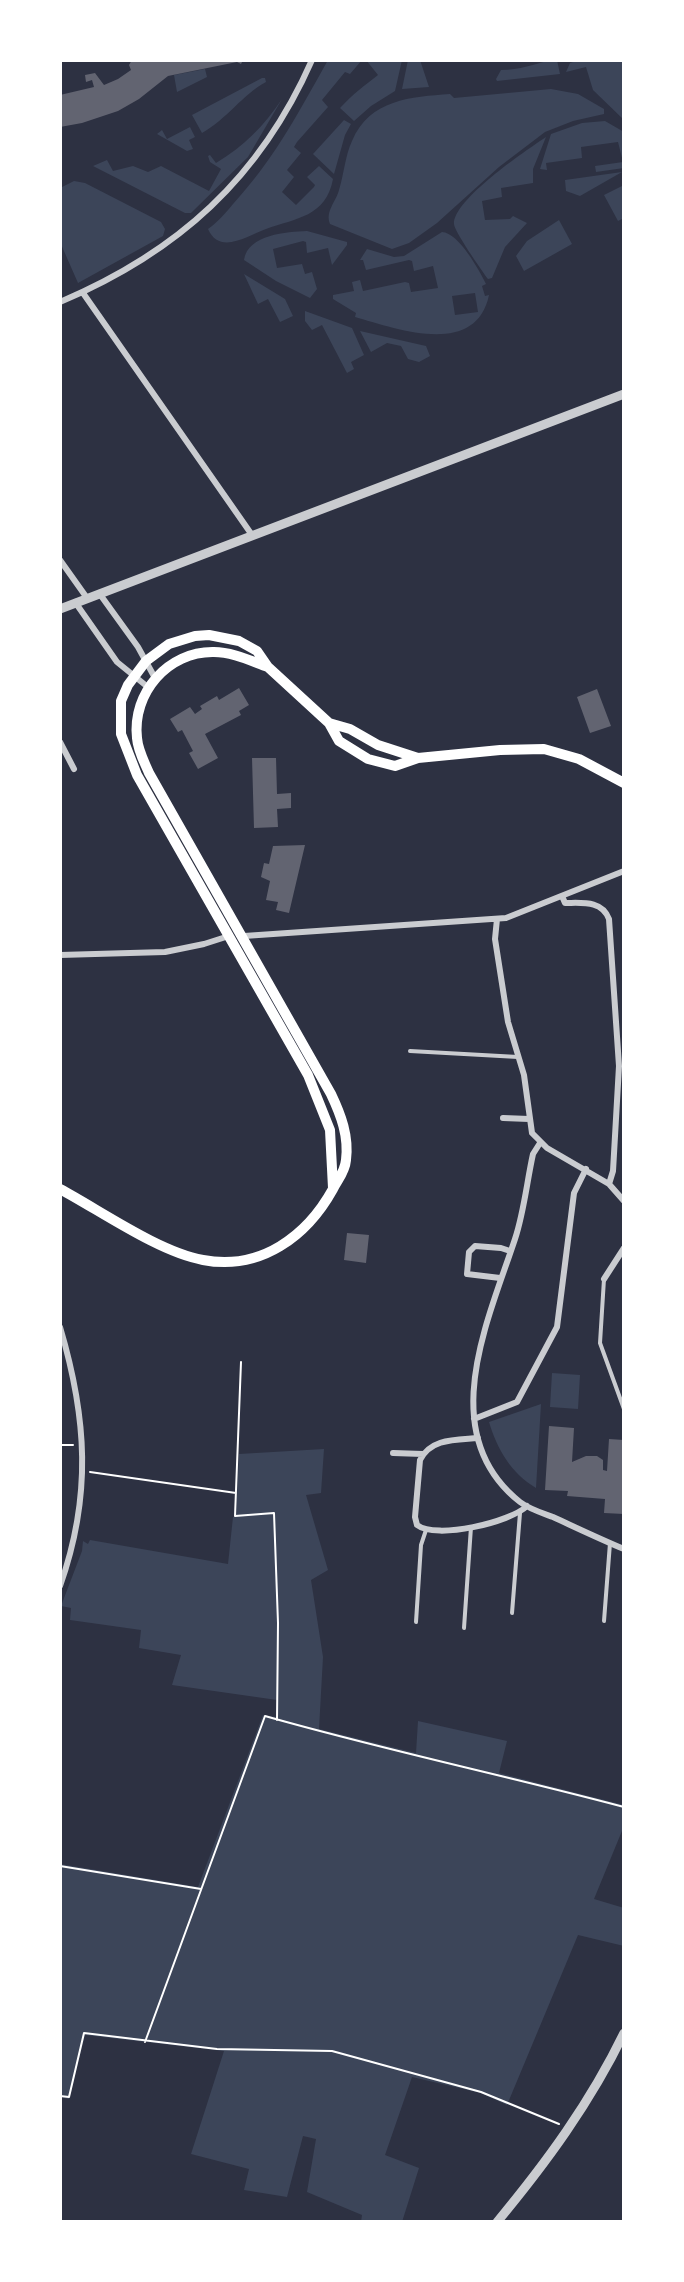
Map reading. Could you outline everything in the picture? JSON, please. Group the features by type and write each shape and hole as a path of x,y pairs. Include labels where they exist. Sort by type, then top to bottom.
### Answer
{"main road":[{"path":"333,1188 330,1130 323,1107 308,1075 137,775 124,745 120,724 121,702 133,677 146,661 174,641 209,635 239,641 257,651 268,667 329,723 339,741 368,759 396,766 418,758 500,750 544,749 579,759 624,783"},
{"path":"60,1190 177,1252 203,1260 227,1262 267,1254 293,1239 317,1215 344,1172 346,1137 339,1111 244,936 149,773 139,751 137,717 149,688 155,678 177,661 202,653 227,654 268,667"},
{"path":"329,723 350,729 378,746 418,758"}],"street":[{"path":"60,302 83,293 160,249 194,224 219,201 242,175 285,116 312,60"},
{"path":"83,293 252,535"},
{"path":"60,609 624,394"},
{"path":"60,560 87,598"},
{"path":"99,593 146,661 155,678"},
{"path":"75,602 117,662 149,688"},
{"path":"60,742 74,769"},
{"path":"244,936 497,919 513,916 624,871"},
{"path":"562,896 565,903 594,904 602,908 609,919 619,1066 613,1172 609,1184"},
{"path":"497,919 495,939 510,1033 526,1083 532,1133 540,1143 609,1184 624,1201"},
{"path":"60,955 165,952 230,936"},
{"path":"503,1118 529,1119"},
{"path":"540,1143 533,1154 510,1251 479,1349 473,1399 474,1419 478,1438 493,1472 527,1506 624,1549"},
{"path":"474,1419 517,1402 556,1328 574,1193 586,1169"},
{"path":"500,1278 467,1274 469,1252 476,1246 510,1251"},
{"path":"604,1279 624,1248"},
{"path":"60,1327 76,1391 82,1471 80,1517 60,1586"},
{"path":"478,1438 445,1441 430,1447 423,1454 420,1460 415,1517 417,1525 426,1530 438,1532 471,1527 520,1513 527,1506"},
{"path":"393,1453 423,1454"},
{"path":"497,2222 570,2128 599,2083 624,2033"}],"lane":[{"path":"410,1051 519,1058"},
{"path":"604,1279 600,1343 624,1409"},
{"path":"512,1612 520,1513"},
{"path":"464,1628 471,1527"},
{"path":"416,1622 421,1545 426,1530"},
{"path":"604,1621 610,1543"}],"path":[{"path":"241,1362 234,1516 274,1513 278,1623 277,1720"},
{"path":"60,1444 65,1446"},
{"path":"82,1471 236,1492"},
{"path":"145,2042 235,1804 265,1716 364,1744 454,1763 624,1807"},
{"path":"60,1866 201,1889"},
{"path":"60,2096 69,2097 84,2033 217,2049 340,2053 481,2092 570,2128"}],"shaded area":[{"path":"328,60 362,60 350,74 345,72 322,100 328,107 294,147 301,153 287,170 294,177 282,192 296,205 314,187 315,185 307,177 319,166 333,179 324,201 308,214 243,239 227,242 213,237 208,229 217,222 266,164"},
{"path":"366,60 402,60 395,91 371,106 354,121 340,108 378,75"},
{"path":"408,60 420,60 429,87 402,89"},
{"path":"557,60 560,74 497,81 496,79 501,70 521,68"},
{"path":"580,60 624,60 624,120 593,90 586,67 566,72 570,63"},
{"path":"205,69 207,77 177,92 174,75"},
{"path":"265,78 266,82 249,93 219,121 202,133 192,115"},
{"path":"551,89 578,94 604,109 604,114 573,121 545,132 499,167 437,223 409,243 392,249 330,224 330,211 339,190 352,141 369,116 381,108 421,97 450,94 454,98"},
{"path":"282,99 248,157 191,213 185,213 93,166 107,160 113,171 133,166 148,172 161,166 209,191 221,169 210,162 208,156 210,155 216,163 236,150 261,127"},
{"path":"344,120 351,124 345,135 334,174 313,154"},
{"path":"605,121 624,132 624,168 596,172 595,166 623,162 618,142 581,147 582,158 546,163 547,170 540,169 551,134 582,123"},
{"path":"190,127 195,137 189,140 193,149 187,151 157,134 162,130 167,139"},
{"path":"546,137 533,169 533,183 501,188 502,197 482,201 485,220 510,219 513,216 527,223 505,247 492,278 488,279 455,228 457,214 465,202 492,177"},
{"path":"622,172 580,196 566,191 565,180"},
{"path":"74,181 85,183 161,222 165,229 163,236 78,283 60,242 60,188"},
{"path":"624,185 624,218 618,221 604,195"},
{"path":"559,220 572,244 524,271 516,256 527,241"},
{"path":"307,231 347,242 332,265 328,248 307,253 306,242 303,241 273,249 277,268 302,264 305,274 312,272 317,289 310,298 276,281 244,260 247,251 260,240 289,232"},
{"path":"442,232 455,239 468,253 486,284 482,286 485,296 489,295 481,315 468,327 452,333 412,332 355,317 356,313 333,299 333,295 354,291 352,282 360,280 363,291 405,282 409,283 411,292 438,288 433,266 414,271 412,261 409,260 366,270 363,260 360,260 367,249 394,257 404,256","holes":["475,293 478,312 455,315 452,296"]},
{"path":"244,274 285,299 293,316 280,322 268,299 258,304"},
{"path":"305,311 352,328 364,355 351,362 354,369 347,373 322,325 312,330 305,321"},
{"path":"360,331 426,346 430,356 419,362 408,359 401,346 387,343 371,352"},
{"path":"552,1373 580,1375 578,1409 550,1407"},
{"path":"541,1404 536,1488 519,1475 506,1460 489,1422"},
{"path":"324,1449 321,1493 306,1495 328,1570 311,1580 323,1657 319,1729 416,1753 418,1721 507,1741 499,1773 624,1805 624,1826 594,1899 624,1908 624,1946 578,1935 507,2105 481,2093 412,2077 385,2155 419,2168 402,2222 361,2222 362,2215 307,2192 316,2139 303,2136 287,2197 244,2190 249,2169 191,2154 224,2051 85,2035 69,2099 60,2097 60,1864 198,1887 263,1715 276,1717 277,1700 172,1685 181,1655 139,1648 141,1630 70,1620 71,1608 61,1606 82,1551 83,1541 88,1544 90,1540 228,1564 233,1517 236,1517 239,1454"}],"building":[{"path":"132,60 243,60 241,64 237,62 168,76 139,99 118,111 82,123 60,127 60,95 94,87 92,80 86,82 85,75 95,73 104,85 118,79 131,70 129,65"},
{"path":"239,688 249,705 239,711 241,715 205,734 218,758 198,769 189,753 193,751 182,730 178,732 170,719 190,707 195,714 202,709 200,706 217,696 219,700"},
{"path":"597,689 611,726 590,733 577,697"},
{"path":"252,758 276,758 277,794 291,793 291,808 277,809 278,827 254,828"},
{"path":"305,845 289,913 276,910 278,902 266,900 270,881 261,877 264,863 269,864 273,846"},
{"path":"347,1233 369,1235 366,1263 344,1260"},
{"path":"549,1426 574,1428 572,1462 586,1456 597,1456 603,1460 603,1470 607,1471 609,1439 624,1440 624,1514 604,1513 605,1499 567,1496 568,1491 545,1490"}]}
